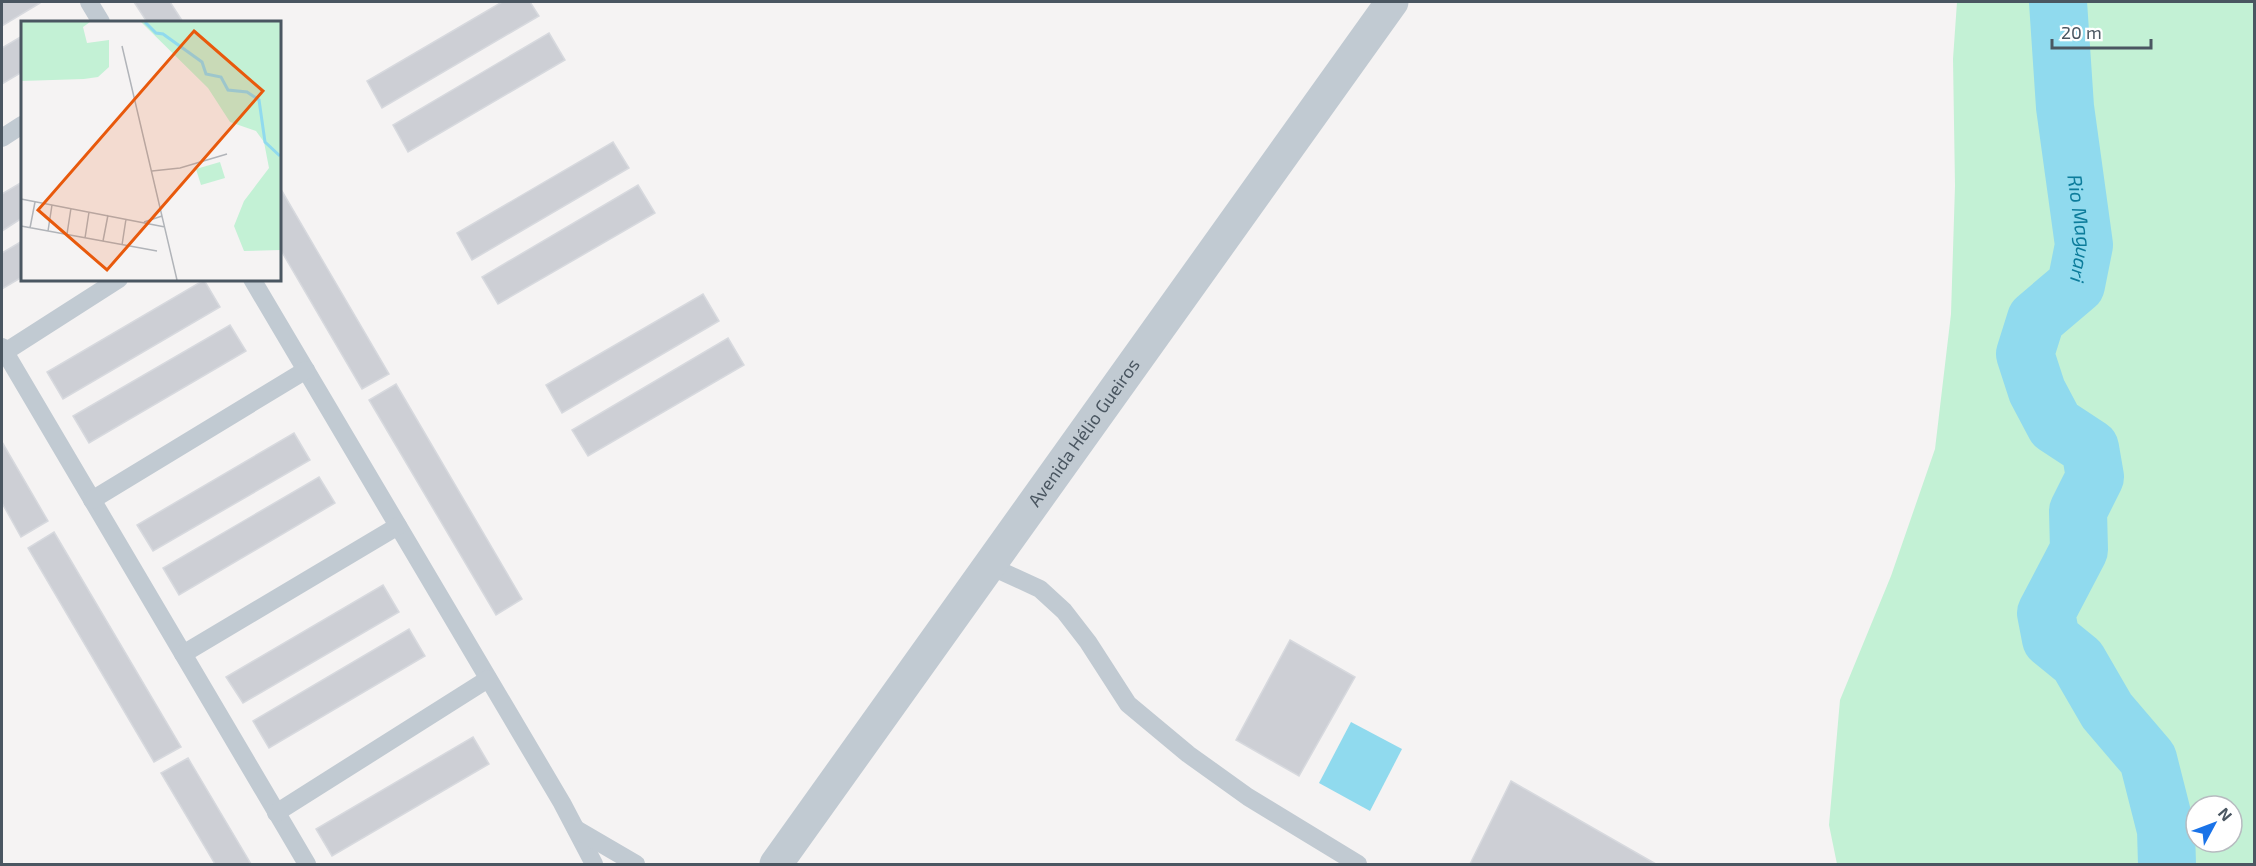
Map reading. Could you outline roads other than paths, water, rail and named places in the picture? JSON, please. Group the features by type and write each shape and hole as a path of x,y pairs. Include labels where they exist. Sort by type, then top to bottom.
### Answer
{"street":[{"name":"Avenida Hélio Gueiros","path":"776,864 1392,2"}],"lane":[{"path":"89,2 100,21"},
{"path":"2,138 21,126"},
{"path":"118,280 3,350 307,864"},
{"path":"253,280 576,829 594,864"},
{"path":"92,500 306,370"},
{"path":"183,654 398,526"},
{"path":"990,566 1040,589 1064,611 1128,704 1188,754 1248,797 1358,864"},
{"path":"276,813 488,680"},
{"path":"576,829 636,864"}],"water":[{"path":"1351,722 1402,749 1370,811 1319,783"}],"waterway":[{"name":"Rio Maguari","path":"2058,2 2065,107 2084,245 2076,285 2036,319 2025,354 2037,391 2055,425 2090,448 2095,477 2078,511 2079,550 2046,613 2051,639 2078,661 2107,711 2148,759 2166,830 2167,864"}]}
